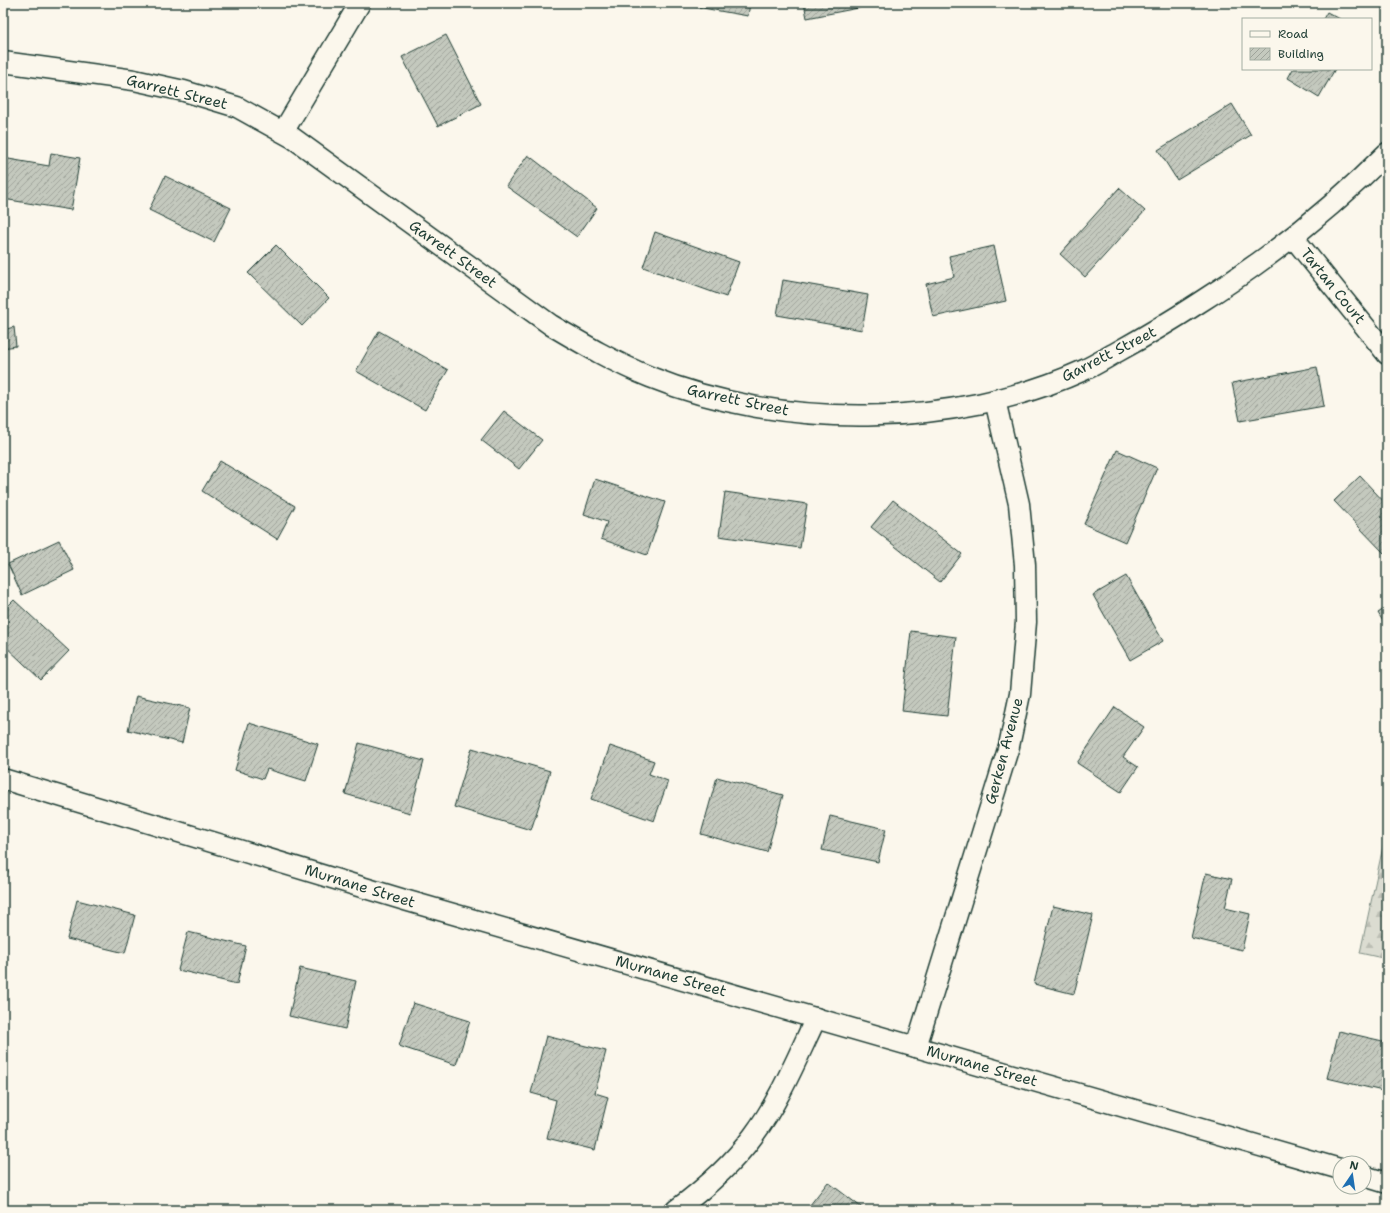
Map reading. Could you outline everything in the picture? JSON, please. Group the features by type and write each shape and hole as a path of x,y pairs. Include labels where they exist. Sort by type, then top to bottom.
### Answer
{"street":[{"path":"283,132 360,3"},
{"name":"Garrett Street","path":"3,62 120,78 184,91 237,107 293,138 551,325 596,352 650,377 706,396 760,408 816,415 875,416 936,411 995,400 1047,385 1085,370 1159,329 1227,286 1293,237 1358,182 1387,153"},
{"name":"Tartan Court","path":"1293,237 1387,354"},
{"name":"Gerken Avenue","path":"916,1047 1009,746 1020,694 1026,622 1025,565 1019,504 995,400"},
{"name":"Murnane Street","path":"3,779 408,900 1332,1167"},
{"path":"676,1210 726,1168 753,1136 778,1096 816,1018"},
{"path":"1372,1178 1387,1183"}],"green space":[{"path":"1387,828 1387,959 1360,953"}],"building":[{"path":"674,3 750,3 748,16"},
{"path":"804,3 884,3 807,18"},
{"path":"1327,12 1338,18 1324,18"},
{"path":"446,35 481,104 438,126 402,57"},
{"path":"1292,70 1334,70 1319,97 1288,78"},
{"path":"1232,104 1251,135 1177,180 1158,150"},
{"path":"51,153 80,158 71,210 3,199 3,158 49,166"},
{"path":"528,155 597,208 577,237 506,186"},
{"path":"165,176 231,208 214,242 149,210"},
{"path":"1119,188 1145,211 1085,277 1060,254"},
{"path":"655,232 739,262 726,297 643,267"},
{"path":"276,245 329,298 302,326 248,273"},
{"path":"994,246 1006,301 933,317 926,284 954,277 949,256"},
{"path":"783,280 868,295 862,330 777,315"},
{"path":"14,327 16,346 3,348 3,330"},
{"path":"379,331 448,370 425,410 356,371"},
{"path":"1317,367 1324,406 1240,421 1232,383"},
{"path":"504,411 542,440 519,469 481,440"},
{"path":"1117,450 1157,468 1125,542 1084,524"},
{"path":"220,461 295,506 277,539 202,491"},
{"path":"1360,476 1387,505 1387,550 1384,553 1334,501"},
{"path":"595,479 665,502 647,555 601,539 607,522 584,514"},
{"path":"725,492 807,504 800,548 719,536"},
{"path":"893,500 962,554 940,582 871,527"},
{"path":"59,540 74,570 22,595 8,564"},
{"path":"1126,576 1163,641 1130,660 1093,595"},
{"path":"14,600 69,651 41,680 3,644 3,611"},
{"path":"1387,607 1387,628 1378,613"},
{"path":"911,631 956,637 947,716 902,711"},
{"path":"136,696 190,708 182,743 128,730"},
{"path":"1115,707 1144,727 1123,757 1138,767 1121,792 1077,763"},
{"path":"249,723 318,744 306,781 267,769 263,779 235,770"},
{"path":"359,743 424,761 410,813 345,794"},
{"path":"610,746 654,761 649,774 668,781 654,821 591,799"},
{"path":"472,748 550,771 531,830 454,807"},
{"path":"717,777 783,795 767,852 701,834"},
{"path":"830,816 886,829 878,862 822,850"},
{"path":"3,870 8,871 3,891"},
{"path":"1206,873 1232,879 1225,908 1250,914 1242,950 1191,938"},
{"path":"77,900 135,915 125,953 67,939"},
{"path":"1053,906 1093,915 1074,994 1034,984"},
{"path":"188,932 246,946 237,984 178,970"},
{"path":"300,968 356,981 345,1029 289,1016"},
{"path":"413,1003 470,1021 456,1065 399,1046"},
{"path":"1339,1031 1387,1042 1387,1092 1327,1078"},
{"path":"546,1036 606,1051 595,1093 608,1097 595,1150 547,1138 556,1100 531,1093"},
{"path":"828,1182 865,1210 806,1210"}]}
